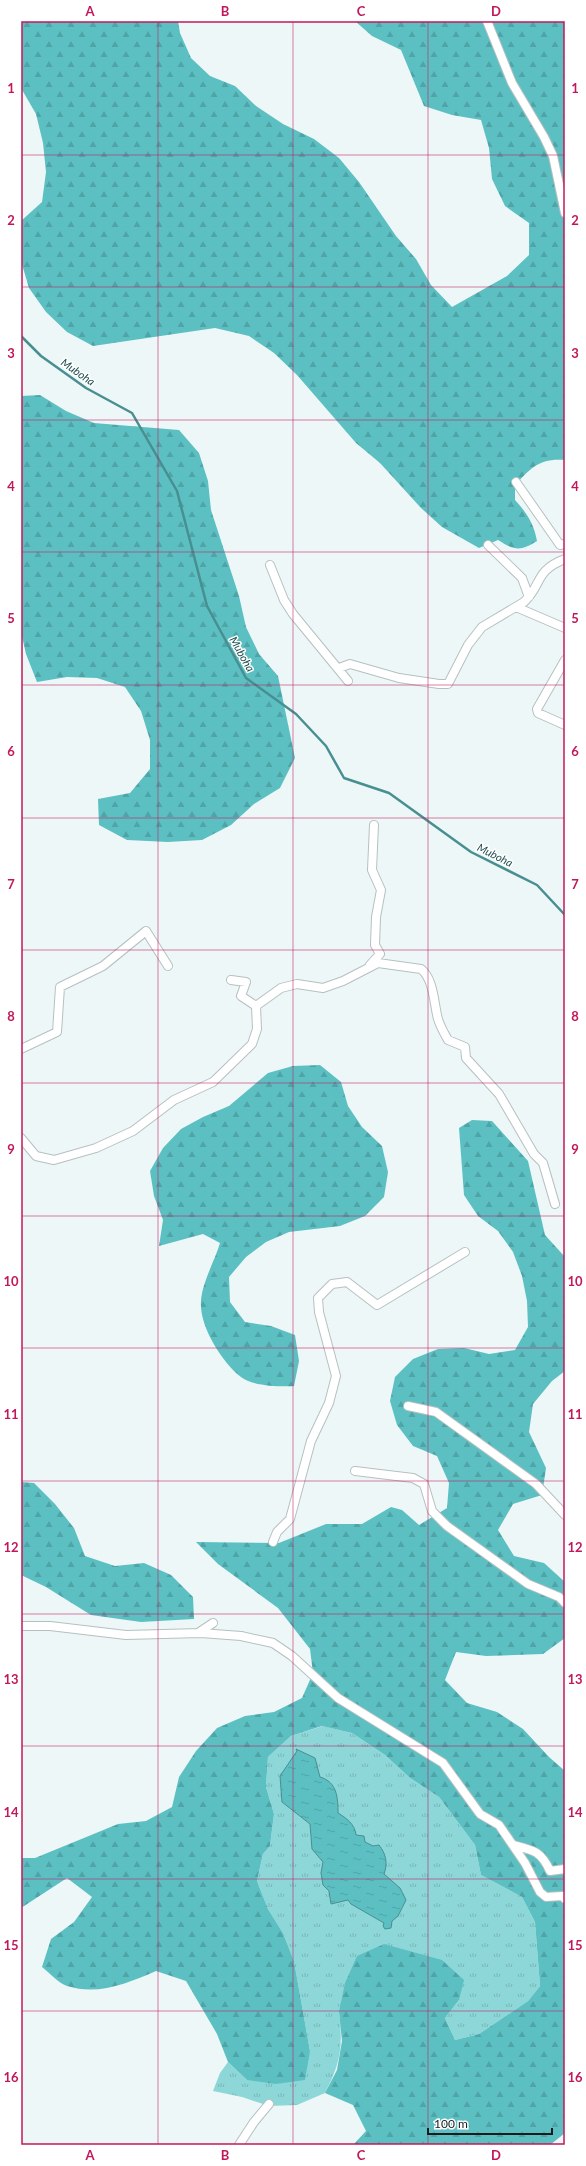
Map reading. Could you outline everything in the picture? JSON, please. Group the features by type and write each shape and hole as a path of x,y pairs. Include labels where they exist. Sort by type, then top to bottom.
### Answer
{"street":[{"path":"487,21 512,83 544,137 553,156 565,212"},
{"path":"516,482 560,545 565,544"},
{"path":"488,545 522,578 529,597"},
{"path":"339,668 350,664 399,678 448,684 468,645 482,627 516,607 529,597 542,572 554,563 565,559"},
{"path":"270,564 284,600 293,614 339,668 348,681"},
{"path":"516,607 565,628"},
{"path":"565,660 537,709 538,713 565,725"},
{"path":"364,971 380,954 375,945 376,917 381,890 372,870 374,825"},
{"path":"21,1049 57,1032 60,987 103,966 146,931 168,966"},
{"path":"256,1006 281,988 298,984 323,988 364,971 378,963 421,969 426,973 436,1006 438,1021 448,1040 465,1046 466,1058 499,1094 534,1154 543,1163 555,1204"},
{"path":"231,980 246,982 241,996 256,1006"},
{"path":"21,1138 36,1156 54,1160 96,1148 133,1130 174,1100 213,1082 252,1044 257,1029 256,1006"},
{"path":"273,1542 276,1532 290,1519 311,1441 328,1403 336,1376 319,1312 318,1298 332,1284 347,1282 377,1305 465,1252"},
{"path":"408,1406 436,1412 536,1484 565,1515"},
{"path":"355,1471 413,1478 424,1484 432,1511 447,1526 528,1584 558,1597 565,1604"},
{"path":"197,1633 213,1623"},
{"path":"21,1626 50,1626 126,1635 197,1633 241,1636 273,1643 292,1656 338,1698 443,1764 480,1814 499,1825 513,1845 540,1892 546,1897 562,1896 565,1899"},
{"path":"513,1845 537,1852 542,1857 550,1871 565,1869"},
{"path":"239,2145 254,2122 270,2104"}],"green space":[{"path":"21,21 178,21 180,33 191,58 210,76 235,86 256,106 283,124 314,139 339,158 359,182 396,236 416,259 431,285 452,307 507,276 529,255 529,223 505,206 492,179 489,148 481,120 452,115 424,106 401,50 372,36 355,21 565,21 565,460 548,461 536,465 515,485 515,500 529,519 534,529 537,541 527,547 514,548 498,540 479,548 442,527 421,508 380,463 356,443 297,375 274,353 249,336 215,328 93,346 67,332 46,312 29,288 21,261 21,221 42,202 46,172 43,143 36,114 21,88"},
{"path":"40,395 66,411 94,423 179,430 199,453 208,481 211,510 239,596 246,627 259,654 278,676 295,758 280,788 254,804 231,825 202,840 168,842 127,840 99,825 98,799 130,793 150,769 150,740 141,711 125,687 97,678 67,677 37,682 26,654 21,632 21,396"},
{"path":"320,1065 341,1082 348,1106 362,1127 382,1146 388,1172 384,1197 365,1216 340,1226 289,1232 266,1242 246,1257 229,1277 230,1302 245,1322 271,1326 295,1335 299,1361 294,1386 259,1384 241,1377 226,1362 213,1343 201,1311 202,1294 206,1279 220,1243 203,1234 159,1246 163,1220 154,1196 150,1171 163,1148 181,1129 203,1117 229,1106 268,1073 293,1066"},
{"path":"472,1120 492,1121 528,1161 545,1235 565,1257 565,1371 552,1381 533,1404 529,1432 546,1468 542,1495 513,1504 498,1530 514,1556 544,1563 565,1582 565,1638 543,1654 486,1656 456,1652 445,1680 467,1703 497,1712 523,1729 549,1757 565,1771 565,2133 550,2145 353,2145 366,2131 353,2105 325,2093 337,2070 342,2041 339,2012 345,1983 357,1956 384,1944 442,1960 464,1980 459,2000 445,2018 455,2040 479,2034 528,2001 540,1986 535,1922 522,1897 481,1875 475,1845 439,1797 410,1778 385,1755 352,1733 322,1726 291,1736 268,1757 266,1787 274,1814 270,1846 263,1854 257,1881 268,1909 283,1933 294,1961 310,2051 305,2080 276,2084 247,2080 228,2062 217,2034 186,1981 156,1971 124,1984 90,1990 67,1986 57,1980 42,1967 51,1939 74,1922 92,1897 67,1878 21,1908 21,1858 35,1858 118,1824 146,1821 172,1807 179,1777 196,1751 217,1728 245,1716 274,1712 302,1698 313,1673 310,1649 278,1608 218,1564 196,1542 279,1543 326,1524 362,1524 391,1507 402,1510 419,1525 447,1508 449,1483 437,1456 413,1446 397,1425 390,1401 395,1377 413,1359 438,1349 464,1348 489,1354 515,1350 528,1327 527,1301 522,1276 513,1252 498,1231 478,1216 464,1195 459,1128"},
{"path":"21,1482 34,1483 55,1504 74,1528 85,1556 115,1566 144,1563 171,1575 193,1597 194,1619 141,1622 91,1615 46,1587 21,1575"},
{"path":"323,1726 352,1733 385,1755 410,1778 439,1797 475,1845 481,1875 522,1897 535,1922 540,1986 528,2001 479,2034 455,2040 445,2018 459,2000 339,2012 341,2035 340,2054 338,2063 325,2093 297,2105 269,2106 242,2097 213,2091 220,2073 228,2062 247,2080 310,2051 294,1961 283,1933 268,1909 257,1881 263,1854 270,1846 274,1814 266,1787 268,1757 291,1736"}],"water":[{"path":"296,1749 315,1758 320,1777 326,1779 333,1786 338,1801 338,1813 347,1819 352,1825 356,1835 364,1836 365,1842 373,1846 379,1845 383,1852 386,1859 384,1874 400,1888 406,1900 398,1916 392,1921 391,1928 385,1929 383,1926 384,1923 351,1904 348,1900 331,1904 329,1891 323,1885 321,1873 323,1862 312,1849 310,1824 282,1802 280,1776 297,1751"}],"waterway":[{"name":"Muboha","path":"21,336 41,356 86,388 132,413 177,491 207,606 246,678 296,714 326,746 344,778 389,793 471,852 537,885 565,915"}]}
